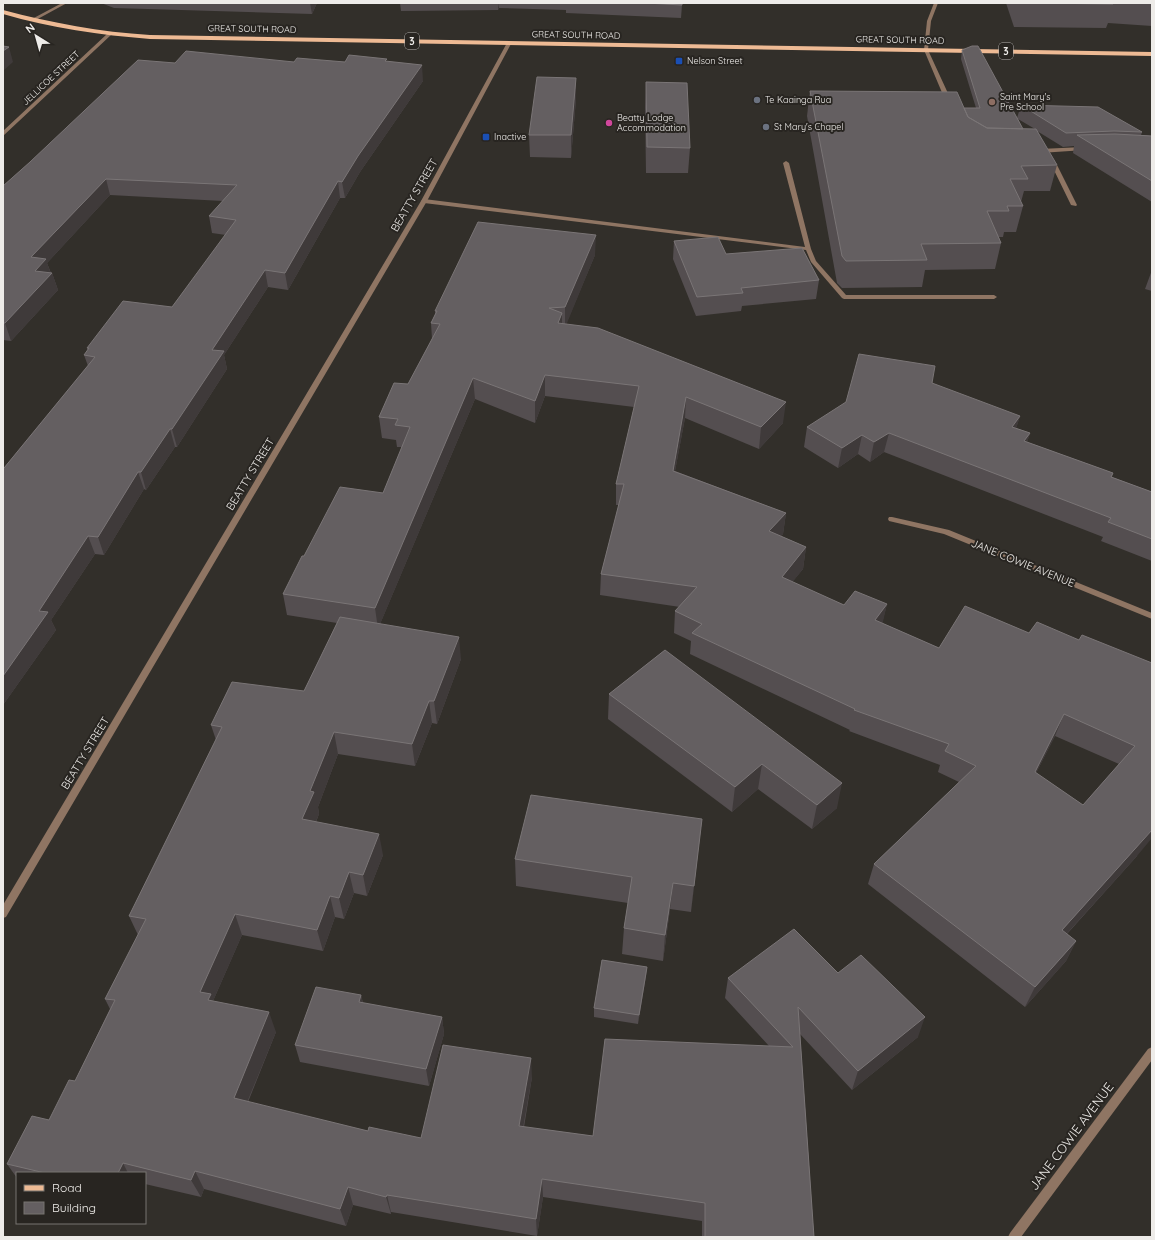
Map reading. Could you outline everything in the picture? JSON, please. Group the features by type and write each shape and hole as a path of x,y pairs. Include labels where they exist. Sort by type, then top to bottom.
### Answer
{"main road":[{"name":"GREAT SOUTH ROAD","path":"3,12 83,31 109,35 150,37 1152,54"}],"street":[{"path":"32,20 66,3"},
{"path":"936,3 929,21 926,50 951,105"},
{"name":"JELLICOE STREET","path":"3,134 109,35"},
{"name":"BEATTY STREET","path":"3,914 424,201 510,42"},
{"path":"1033,151 1086,149"},
{"path":"1040,151 1053,163 1074,205"},
{"path":"786,163 808,249 813,261 844,297 994,297"},
{"path":"424,201 808,249"},
{"name":"JANE COWIE AVENUE","path":"892,519 946,532 1152,616"},
{"name":"JANE COWIE AVENUE","path":"1014,1237 1152,1052"}],"building":[{"path":"646,3 682,3 682,5"},
{"path":"1034,3 1113,3 1113,4"},
{"path":"3,46 9,47 3,51"},
{"path":"972,46 978,46 1023,129 987,128 968,117 964,108 980,108 962,50"},
{"path":"186,51 294,62 297,58 345,62 349,55 422,65 358,156 342,182 338,181 285,273 265,270 212,350 224,351 172,429 170,429 141,472 138,472 98,537 88,536 39,611 48,612 3,676 3,468 95,357 84,355 89,348 87,348 123,301 172,307 236,220 209,216 237,185 106,179 31,257 46,259 35,271 52,273 5,323 3,323 3,186 138,60 175,63"},
{"path":"537,77 576,78 571,135 529,135"},
{"path":"646,82 687,83 690,148 647,147"},
{"path":"810,91 957,92 968,117 987,128 1036,129 1057,165 1021,166 1028,179 1010,179 1023,206 1007,206 1009,211 987,211 1001,243 921,244 927,260 846,261 842,256"},
{"path":"1021,105 1098,107 1142,132 1114,131 1066,133"},
{"path":"1115,134 1152,136 1152,181 1077,135"},
{"path":"478,222 596,235 565,307 549,308 562,313 558,323 598,328 786,402 761,427 686,397 673,471 786,513 769,531 806,547 782,577 844,605 855,591 887,604 875,620 939,648 965,606 1029,633 1037,622 1079,640 1082,635 1152,663 1152,830 1062,930 1076,941 1035,987 874,864 976,766 945,751 949,744 854,710 855,709 692,633 702,624 675,611 697,587 601,574 624,484 616,484 639,386 545,375 535,401 473,378 375,608 283,594 340,487 383,493 410,427 395,425 398,419 379,417 394,383 408,384 440,324 431,323 437,311 435,311","holes":["1064,714 1135,746 1083,805 1035,772"]},
{"path":"718,237 726,254 802,248 819,280 741,288 743,293 697,297 674,241"},
{"path":"859,354 935,366 932,383 1020,416 1012,427 1030,433 1024,441 1113,473 1111,477 1152,492 1152,539 1108,522 1111,518 889,433 874,442 862,435 842,448 807,427 846,402"},
{"path":"340,617 459,637 434,701 429,701 412,744 334,732 310,791 314,792 302,819 379,834 363,875 349,872 339,898 330,896 317,930 235,914 200,992 211,994 208,1000 269,1012 234,1098 368,1131 369,1127 421,1138 443,1045 531,1058 519,1126 593,1136 605,1039 793,1047 728,978 794,929 838,973 861,955 925,1017 858,1071 798,1007 814,1237 705,1237 705,1203 542,1179 536,1219 387,1195 386,1197 348,1187 340,1209 195,1171 191,1180 123,1163 118,1172 41,1172 7,1164 32,1116 49,1120 69,1080 75,1081 115,1000 105,999 146,919 129,916 222,727 211,725 232,682 304,691"},
{"path":"665,650 842,783 817,805 762,764 735,787 609,694"},
{"path":"531,795 702,819 694,886 673,883 665,935 624,928 632,877 515,859"},
{"path":"602,960 647,967 639,1015 594,1008"},
{"path":"316,987 361,995 359,1002 442,1017 426,1069 295,1045"}],"place":[{"name":"Nelson Street","path":"679,61"},
{"name":"Te Kaainga Rua","path":"757,100"},
{"name":"Saint Mary's Pre School","path":"992,102"},
{"name":"Beatty Lodge Accommodation","path":"609,123"},
{"name":"St Mary's Chapel","path":"766,127"},
{"name":"Inactive","path":"486,137"}]}
